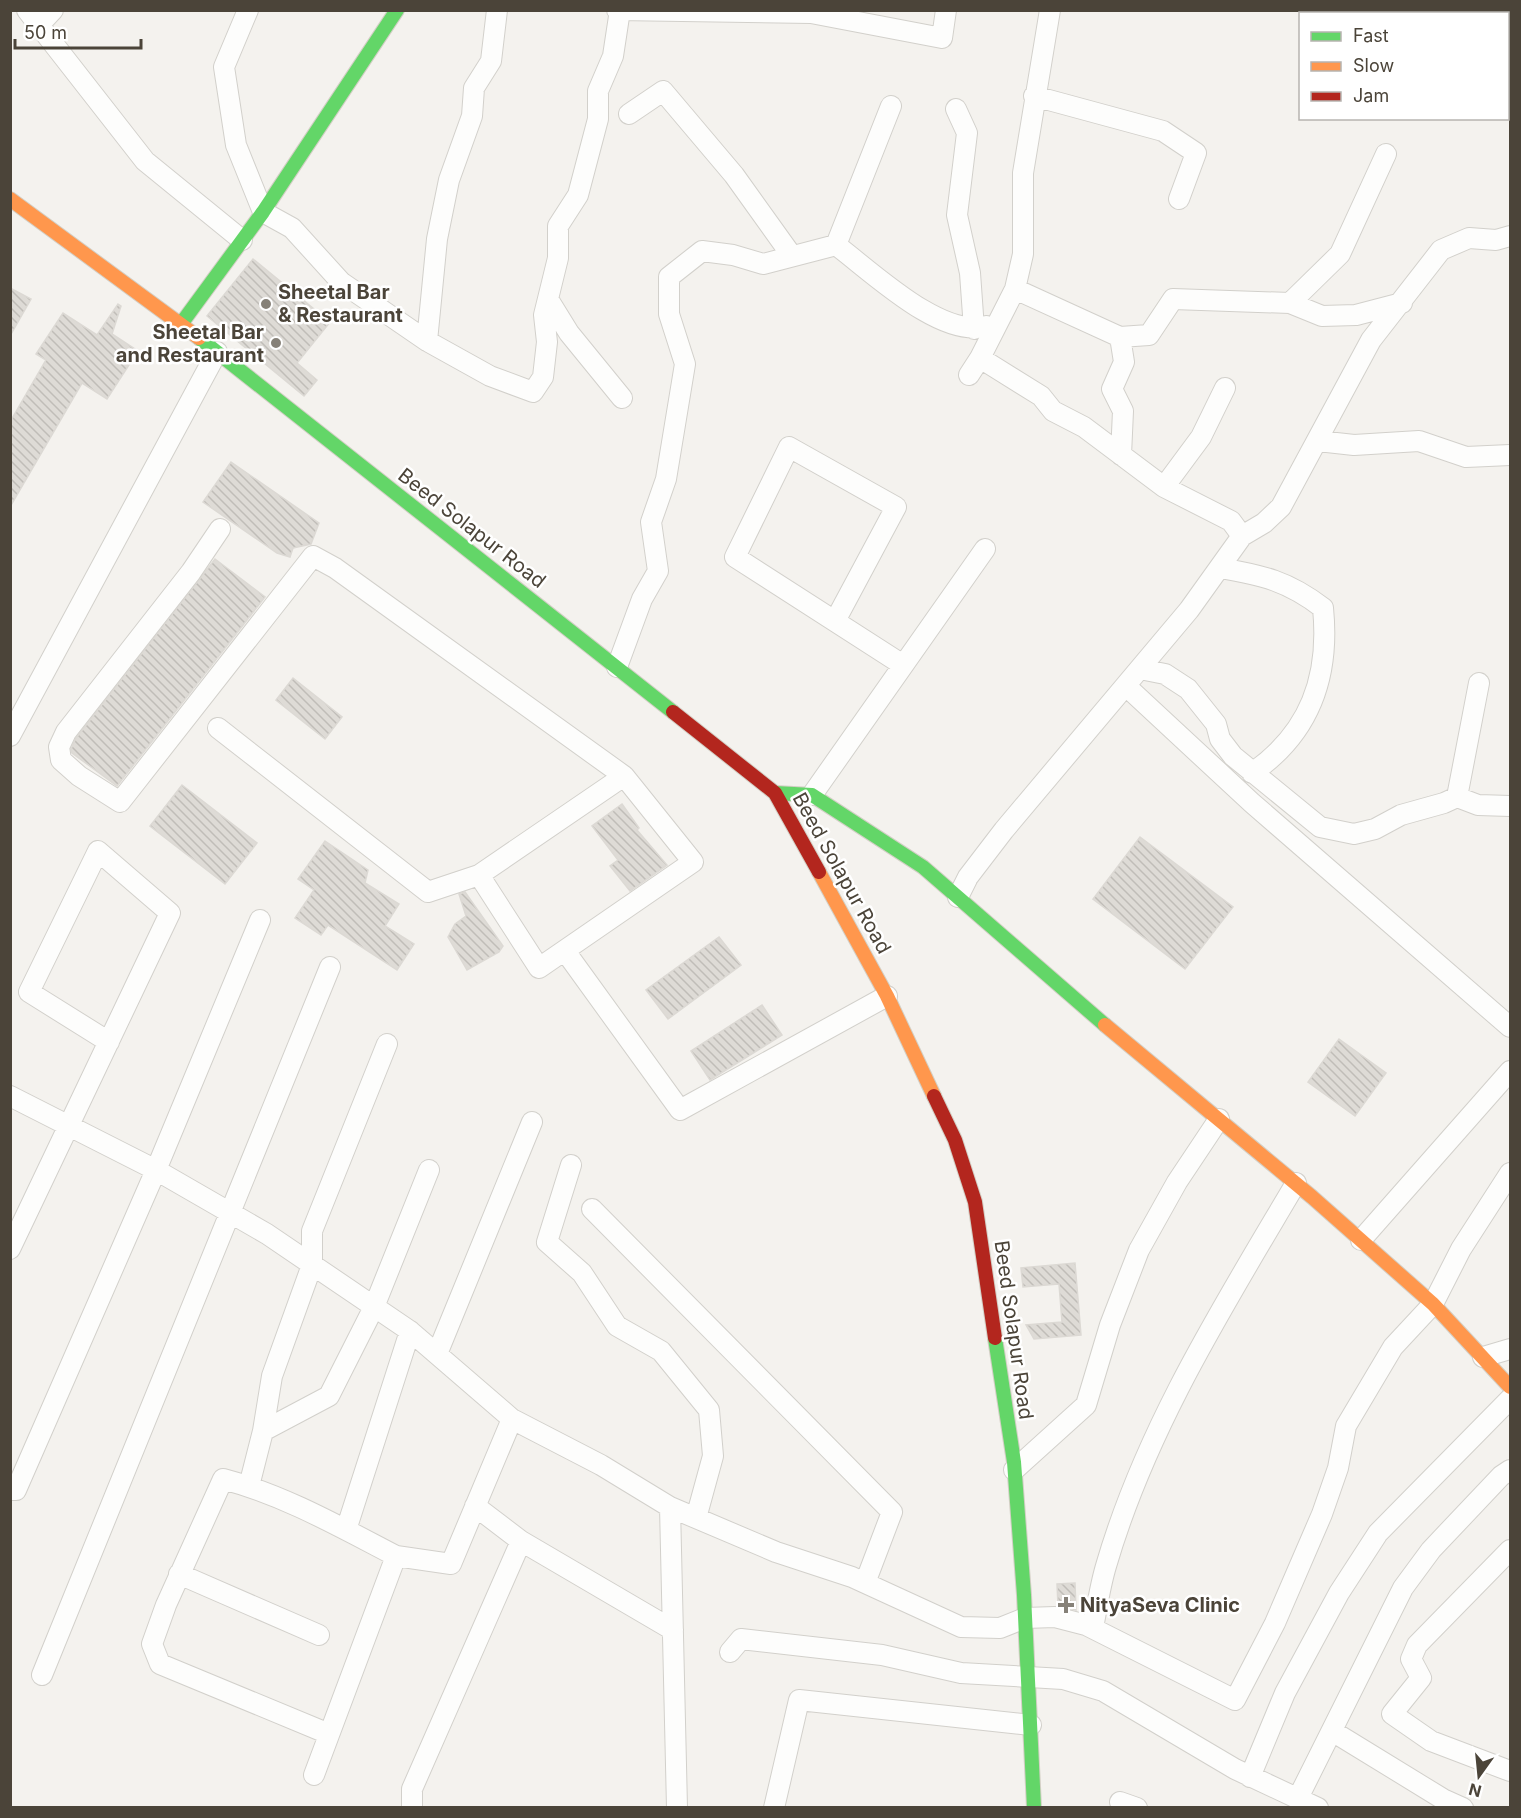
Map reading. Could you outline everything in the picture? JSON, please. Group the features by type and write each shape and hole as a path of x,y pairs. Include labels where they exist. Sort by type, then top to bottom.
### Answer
{"main road":[{"path":"181,324 263,212 397,10"},
{"name":"Beed Solapur Road","path":"10,199 181,324 775,793 887,996 955,1140 975,1202 1014,1470 1029,1677 1034,1808"},
{"path":"775,793 812,795 922,867 1067,993 1296,1183 1361,1240 1433,1304 1510,1387"}],"street":[{"path":"53,10 33,18 145,161 242,240"},
{"path":"248,10 224,67 236,145 263,212 292,228 341,282 427,341 490,376 533,392 543,377 547,342 544,315 558,258 558,226 578,195 598,119 598,91 614,56 619,11 811,13 942,38 946,10"},
{"path":"427,341 435,250 449,180 472,117 474,88 491,61 497,10"},
{"path":"969,375 1000,322 1015,289 1023,254 1023,172 1050,10"},
{"path":"629,114 663,91 734,175 792,256"},
{"path":"1034,96 1162,131 1196,153 1179,199"},
{"path":"836,245 891,106"},
{"path":"956,109 967,133 957,215 970,273 974,329"},
{"path":"1290,303 1340,254 1386,154"},
{"path":"958,897 968,877 1004,830 1140,669 1220,568 1242,536 1264,524 1281,507 1371,340 1441,250 1469,238 1496,240 1510,236"},
{"path":"836,245 932,316 974,329 1000,322"},
{"path":"617,667 642,599 658,571 651,522 666,479 686,364 669,314 669,277 702,251 733,255 763,264 836,245"},
{"path":"1015,289 1120,337 1149,335 1173,299 1290,303 1322,316 1356,315 1402,303"},
{"path":"548,299 569,333 622,398"},
{"path":"1120,337 1124,362 1112,388 1124,411 1121,455"},
{"path":"10,736 217,352"},
{"path":"980,358 1041,396 1053,411 1084,427 1164,487 1231,520 1242,536"},
{"path":"1164,487 1202,437 1225,388"},
{"path":"1318,441 1354,445 1419,441 1466,457 1510,455"},
{"path":"835,621 896,507 789,447 735,557 903,665"},
{"path":"220,530 191,572 66,732 59,747 61,760 79,776 120,802 313,556 364,589 624,776 693,862 539,968 479,875"},
{"path":"812,795 985,549"},
{"path":"1220,568 1265,575 1300,590 1323,608 1326,634 1321,678 1312,703 1300,727 1268,763 1252,773"},
{"path":"1140,669 1165,674 1188,689 1216,724 1220,739 1233,756 1320,827 1340,833 1354,834 1376,829 1401,815 1457,797 1478,805 1510,806"},
{"path":"1457,797 1479,682"},
{"path":"1126,686 1252,803 1510,1027"},
{"path":"218,728 428,892 479,875 624,776"},
{"path":"10,1249 69,1127 170,913 98,851 29,992 109,1042"},
{"path":"12,1495 156,1170 260,920"},
{"path":"565,951 680,1110 887,996"},
{"path":"42,1675 330,967"},
{"path":"249,1486 264,1431 272,1376 312,1265 312,1231 387,1044"},
{"path":"1361,1240 1510,1071"},
{"path":"10,1096 156,1170 230,1213 410,1331 512,1419 601,1466 670,1507 776,1552 865,1583 961,1627 1000,1628 1025,1618 1055,1617 1093,1628 1235,1701 1275,1623 1322,1514 1338,1468 1346,1426 1393,1347 1433,1304 1461,1249 1510,1173"},
{"path":"1014,1470 1086,1405 1110,1325 1139,1250 1177,1182 1219,1119"},
{"path":"437,1354 532,1122"},
{"path":"571,1165 547,1242 582,1273 617,1326 661,1351 709,1410 713,1456 696,1518"},
{"path":"264,1431 329,1396 374,1307 429,1170"},
{"path":"1093,1628 1106,1566 1152,1443 1220,1312 1296,1183"},
{"path":"592,1209 892,1512 865,1583"},
{"path":"345,1530 410,1331"},
{"path":"1483,1357 1510,1349"},
{"path":"1250,1777 1285,1693 1339,1593 1378,1533 1510,1399"},
{"path":"329,1734 160,1664 152,1644 179,1574 223,1479 249,1486 396,1556 451,1564 512,1419"},
{"path":"1298,1798 1403,1588 1445,1534 1501,1476 1510,1470"},
{"path":"475,1506 521,1541 673,1630"},
{"path":"670,1507 677,1808"},
{"path":"412,1808 412,1789 521,1541"},
{"path":"1510,1550 1417,1645 1412,1659 1421,1678 1392,1714 1431,1741 1510,1770"},
{"path":"314,1775 396,1556"},
{"path":"179,1574 319,1635"},
{"path":"730,1652 741,1639 882,1655 961,1673 1063,1679 1103,1691 1250,1777 1318,1808"},
{"path":"774,1808 799,1700 1031,1725"},
{"path":"1332,1731 1443,1799 1463,1808"}],"building":[{"name":"Sheetal Bar and Restaurant","path":"253,259 330,322 297,363 317,380 304,396 207,316"},
{"path":"10,288 31,299 10,336"},
{"path":"118,304 121,306 112,334 138,351 107,399 82,383 10,507 10,422 46,360 36,354 63,313 97,335"},
{"path":"231,462 319,523 311,544 293,548 290,557 277,553 203,502"},
{"path":"215,559 265,597 117,786 72,753 71,749 76,738"},
{"path":"293,678 342,717 325,739 276,700"},
{"path":"182,785 257,843 225,884 150,826"},
{"path":"622,804 639,828 637,830 667,865 630,891 610,866 618,860 592,826"},
{"path":"1140,837 1233,907 1185,969 1093,899"},
{"path":"325,841 368,870 365,883 399,904 385,926 414,944 397,970 328,925 321,935 295,918 314,890 298,879"},
{"path":"465,892 503,946 499,952 467,970 448,937 455,924 466,916 459,894"},
{"path":"719,937 741,965 668,1019 646,990"},
{"path":"762,1005 782,1035 710,1080 691,1051"},
{"path":"1339,1039 1386,1073 1355,1116 1308,1082"},
{"path":"1075,1263 1081,1335 1034,1339 1026,1325 1062,1322 1059,1284 1023,1287 1021,1268"},
{"path":"1075,1583 1076,1610 1058,1605 1057,1584"}],"traffic: fast":[{"path":"181,324 263,212 397,10"},
{"path":"199,338 673,712"},
{"path":"775,793 812,795 923,867 1105,1025"},
{"path":"995,1338 1014,1462 1024,1595 1034,1808"}],"traffic: slow":[{"path":"10,199 199,338"},
{"path":"819,872 887,996 934,1096"},
{"path":"1105,1025 1312,1197 1433,1304 1510,1387"}],"traffic: jam":[{"path":"673,712 775,793 819,872"},
{"path":"934,1096 955,1140 975,1202 995,1338"}],"place":[{"name":"Sheetal Bar & Restaurant","path":"266,304"},
{"name":"Sheetal Bar and Restaurant","path":"276,343"},
{"name":"NityaSeva Clinic","path":"1066,1605"}]}
